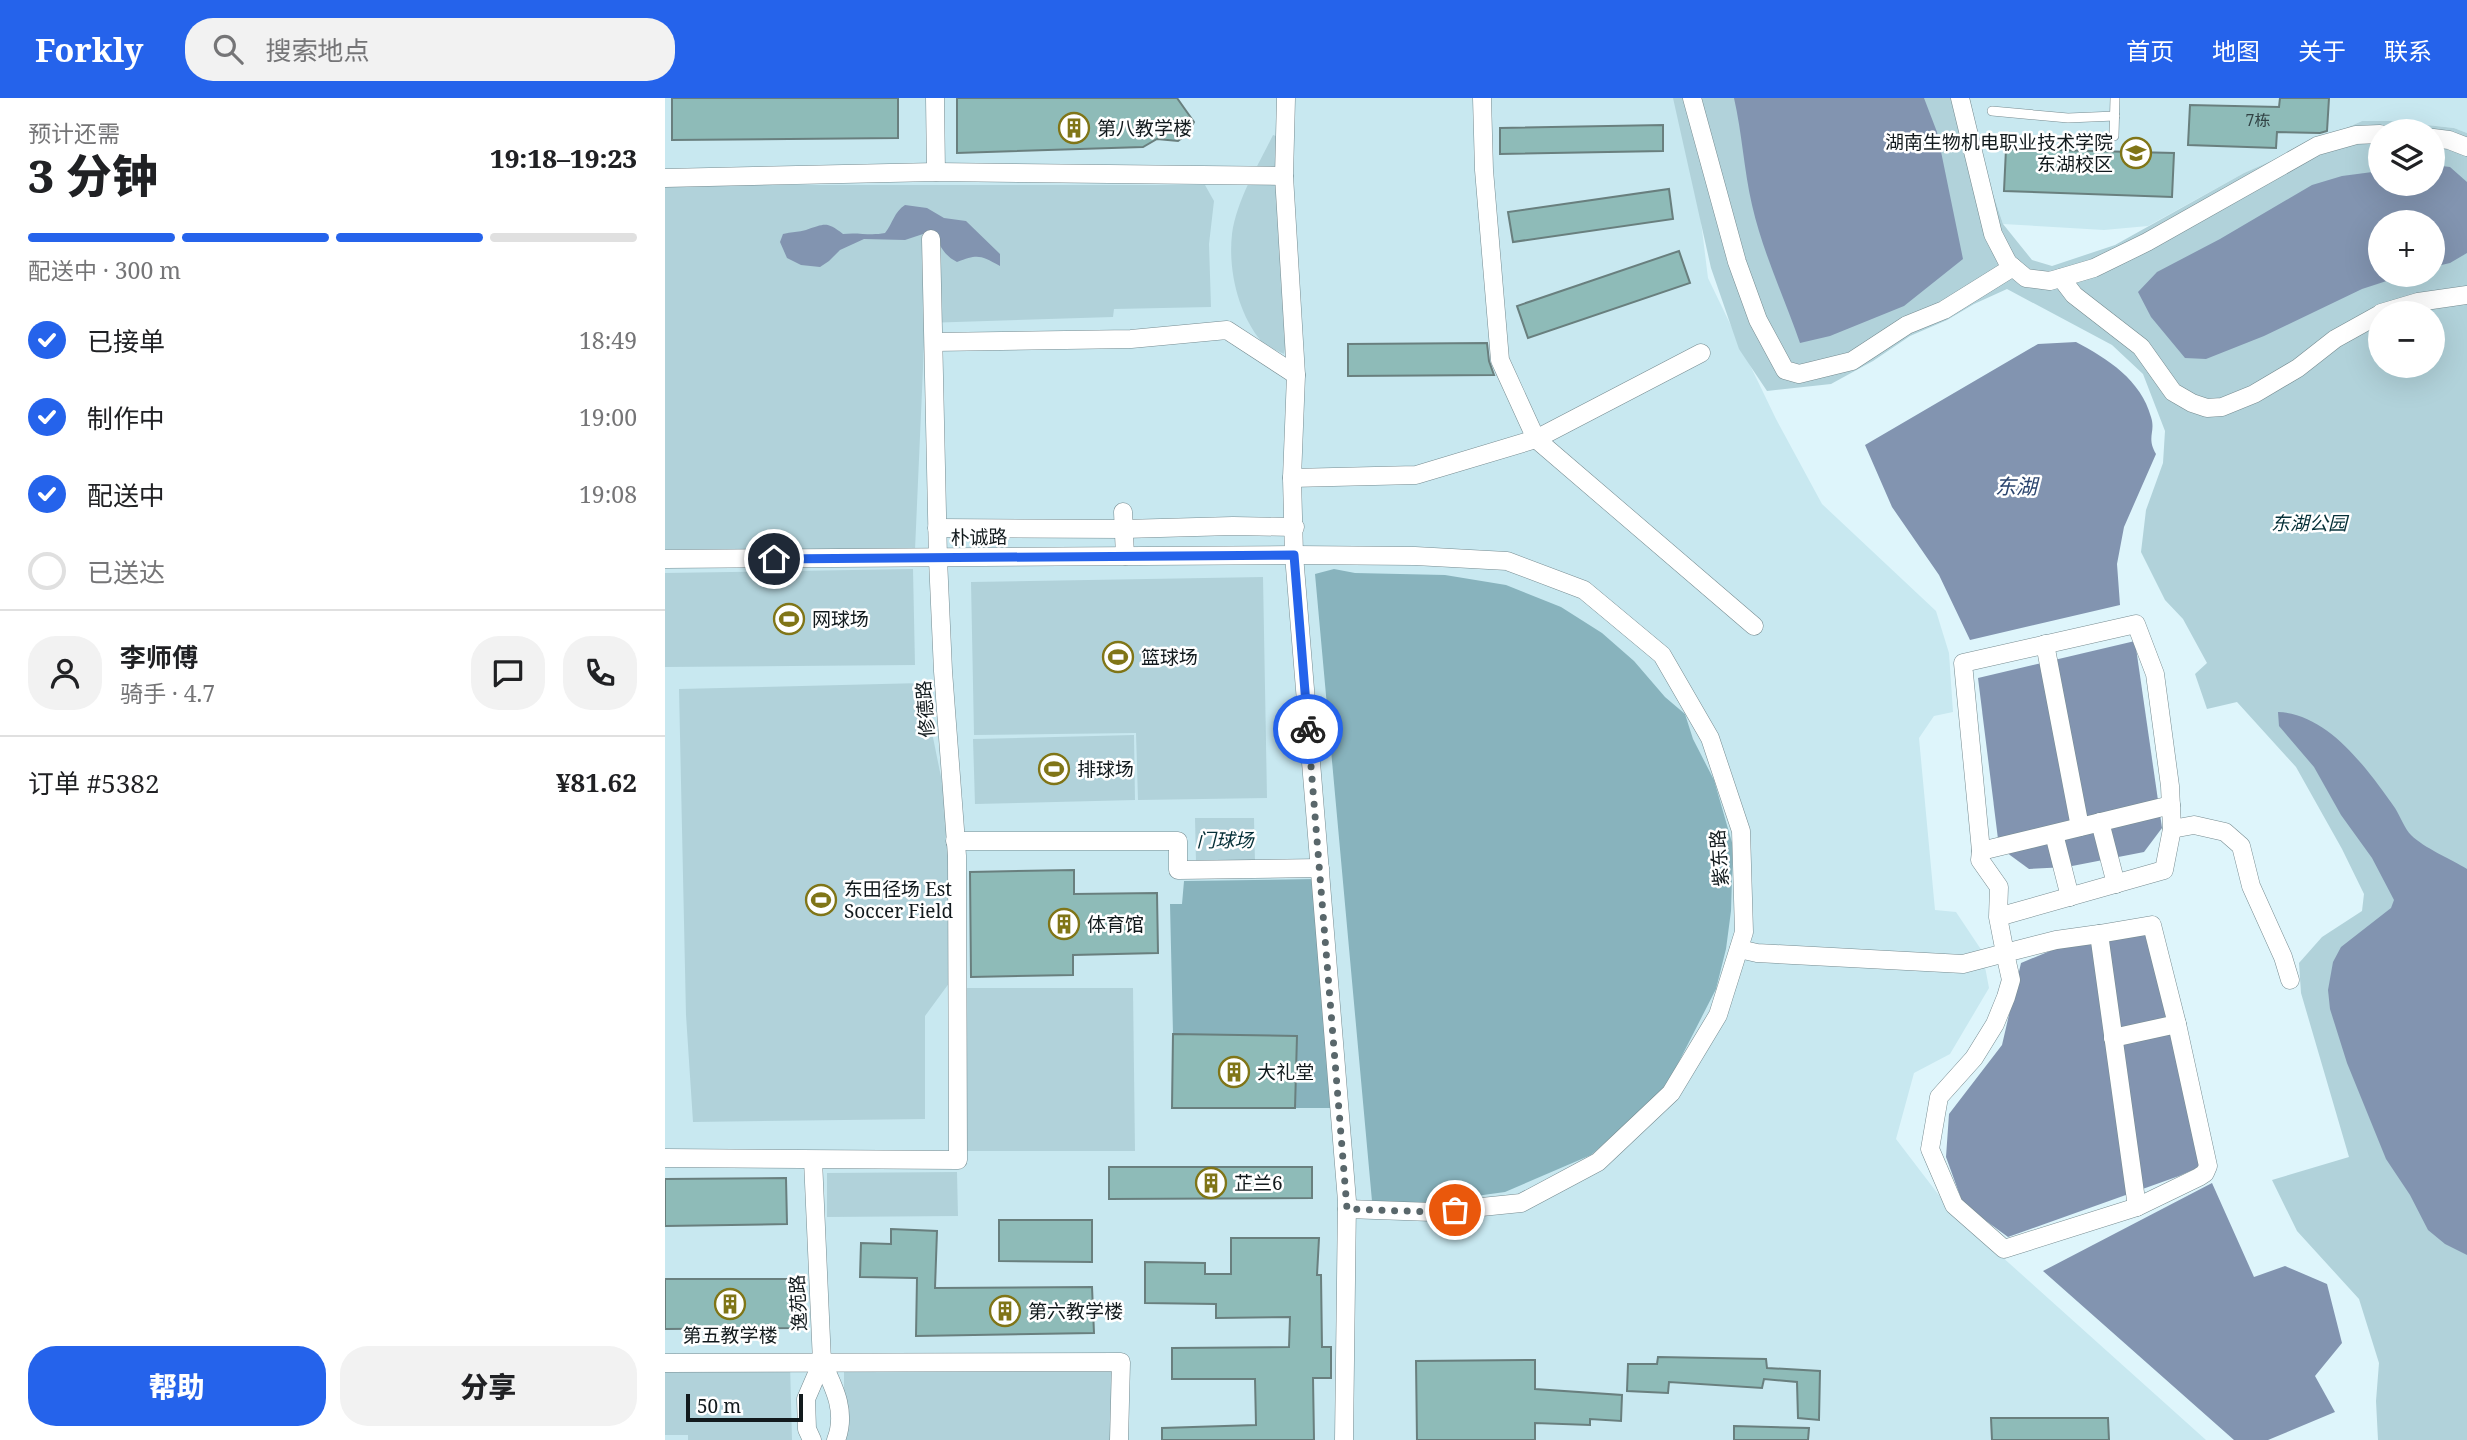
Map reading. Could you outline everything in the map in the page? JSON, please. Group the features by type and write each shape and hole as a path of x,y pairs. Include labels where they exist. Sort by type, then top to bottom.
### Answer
{"street":[{"path":"935,98 936,172"},
{"path":"1286,98 1284,176 1296,375 1292,478 1294,555 1347,1209 1344,1440"},
{"path":"1482,98 1484,170 1500,360 1536,439 1754,626"},
{"path":"1692,98 1737,262 1758,320 1785,370 1799,374 1852,361 1907,326 1944,310 2013,267"},
{"path":"1960,98 1993,234 2008,263 2026,278 2050,281 2094,268 2147,242 2317,146 2356,135 2368,134"},
{"path":"2445,140 2467,148"},
{"path":"665,178 936,172 1284,176"},
{"name":"修德路","path":"813,1160 958,1160 956,849 938,559 931,239"},
{"path":"2061,278 2074,295 2141,347 2173,392 2207,408 2222,407 2255,394 2298,368 2335,339 2368,319"},
{"path":"2424,301 2467,295"},
{"path":"934,342 1131,339 1227,330 1296,375"},
{"path":"1292,478 1416,475 1536,439 1701,353"},
{"path":"937,528 1124,521 1294,527"},
{"path":"1124,521 1125,556"},
{"name":"朴诚路","path":"665,559 1294,555"},
{"name":"紫东路","path":"1294,555 1415,556 1507,561 1584,590 1662,655 1710,738 1741,831 1744,932 1718,1015 1671,1093 1598,1162 1521,1203 1432,1212 1347,1209"},
{"path":"1987,850 1963,663 2046,650 2136,624 2155,674 2167,805 2172,828 2164,870 1998,917"},
{"path":"2046,650 2080,827"},
{"path":"1739,949 1757,953 1963,964 2005,953 2056,940 2153,925 2208,1166 2199,1177 2004,1249 1954,1205 1930,1149 1939,1097 1974,1058 1995,1024 2011,980 2005,953 1998,917 2000,887 1980,860 1987,850 2167,805"},
{"path":"2100,822 2116,884"},
{"path":"2172,828 2194,825 2225,832 2241,846 2251,886 2283,957 2290,980"},
{"path":"2054,834 2070,897"},
{"path":"956,849 1178,841 1178,870 1319,868"},
{"path":"2100,935 2136,1202"},
{"path":"2113,1038 2176,1024"},
{"path":"665,1158 813,1160"},
{"name":"逸苑路","path":"812,1440 807,1429 806,1399 822,1362 813,1160"},
{"path":"822,1362 840,1400 840,1431 836,1440"},
{"path":"665,1363 1121,1362 1119,1440"}],"lane":[{"path":"2114,135 2115,98"},
{"path":"1992,111 2068,118 2115,116"}],"shaded area":[{"path":"665,98 1681,98 1692,149 1708,278 1776,419 1822,504 1936,611 1949,653 1953,712 1934,716 1919,738 1935,910 1956,912 1982,951 1989,988 1950,1054 1914,1073 1896,1139 1951,1211 2206,1440 665,1440"},
{"name":"湖南生物机电职业技术学院 东湖校区","path":"1970,98 2467,98 2467,133 2445,127 2445,119 2368,119 2244,173 2148,226 2104,230 2003,224 1988,179"},
{"path":"1334,569 1355,573 1445,575 1506,585 1561,607 1602,633 1634,661 1665,697 1685,714 1693,739 1714,780 1733,846 1731,911 1726,949 1716,989 1664,1091 1591,1155 1505,1192 1425,1203 1372,1201 1315,574"},
{"path":"1316,879 1338,1108 1295,1108 1296,1036 1173,1034 1170,904 1182,904 1184,881"}],"green space":[{"name":"东湖公园","path":"1673,98 1970,98 1988,179 2003,224 2032,260 2052,266 2115,245 2244,173 2362,121 2368,121 2368,196 2445,196 2445,127 2467,133 2467,1440 2378,1440 2376,1401 2379,1363 2359,1299 2297,1231 2272,1180 2349,1157 2301,993 2299,963 2322,937 2362,911 2364,894 2296,767 2237,702 2207,709 2195,674 2207,663 2183,619 2165,600 2141,552 2146,510 2163,463 2165,431 2143,374 2112,345 2007,289 1910,336 1873,361 1831,384 1767,391 1739,349 1711,268"},
{"path":"1273,135 1279,137 1286,346 1284,354 1263,343 1246,318 1233,276 1231,248 1238,208"},
{"path":"665,185 1205,185 1214,201 1209,244 1211,307 1114,309 1113,317 925,323 915,550 665,549"},
{"name":"网球场","path":"913,569 915,665 665,667 665,573"},
{"name":"篮球场","path":"1263,577 1267,798 1138,800 1136,733 974,735 971,582"},
{"name":"东田径场 Est Soccer Field","path":"922,683 957,856 958,971 925,1016 925,1119 693,1122 686,1015 679,689"},
{"name":"排球场","path":"1134,735 1135,800 975,804 973,739"},
{"name":"门球场","path":"1195,818 1254,818 1255,863 1196,863"},
{"path":"965,988 1133,988 1135,1151 965,1151"},
{"path":"957,1172 958,1216 827,1217 827,1173"},
{"path":"1121,1362 1119,1440 844,1440 844,1364"},
{"path":"665,1363 790,1364 792,1440 688,1440 688,1435 665,1435"}],"water":[{"path":"1734,98 1924,98 1937,132 1963,259 1904,306 1830,336 1800,343 1757,223 1749,192"},
{"path":"2445,166 2450,167 2467,182 2467,253 2445,264 2445,210 2368,210 2368,287 2264,336 2206,359 2185,358 2151,317 2138,292 2157,272 2312,185 2342,176 2368,173 2368,196 2445,196"},
{"path":"905,205 927,208 944,218 966,221 1000,254 1000,266 979,257 957,262 926,233 905,240 864,239 840,250 820,267 801,265 787,258 780,242 783,234 825,225 843,234 885,233 898,211"},
{"name":"东湖","path":"2076,342 2111,363 2131,381 2140,392 2152,422 2152,443 2156,454 2124,527 2117,564 2120,605 1970,640 1939,575 1892,507 1865,445 2038,344"},
{"path":"2135,641 2162,828 2144,852 2067,867 2029,869 1999,847 1978,678"},
{"path":"2278,712 2297,715 2330,733 2373,777 2416,840 2467,869 2467,1255 2445,1244 2428,1230 2410,1195 2386,1159 2347,1063 2330,1009 2328,990 2333,962 2341,947 2391,908 2394,900 2372,858 2341,815 2314,767 2279,726"},
{"path":"2150,929 2199,1164 2197,1168 2179,1176 2008,1237 1963,1204 1946,1157 1949,1114 2002,1045 2021,963 2062,946"},
{"path":"2212,1183 2254,1277 2285,1266 2327,1284 2342,1343 2315,1376 2335,1412 2268,1440 2234,1440 2043,1271"}],"building":[{"path":"672,98 898,98 898,138 672,140"},
{"name":"第八教学楼","path":"957,98 1177,98 1194,122 1187,134 1178,141 1157,139 1143,147 957,153"},
{"path":"2280,98 2329,98 2327,131 2277,132 2276,148 2188,145 2190,105 2279,107"},
{"path":"1663,125 1663,151 1500,154 1500,128"},
{"path":"2006,149 2174,153 2172,197 2004,191"},
{"path":"1669,189 1673,219 1513,242 1508,212"},
{"path":"1679,251 1690,283 1528,338 1517,306"},
{"path":"1487,343 1494,375 1348,376 1348,344"},
{"name":"体育馆","path":"1074,870 1074,894 1157,893 1158,953 1073,955 1073,975 971,977 970,872"},
{"name":"大礼堂","path":"1173,1034 1297,1036 1295,1108 1172,1108"},
{"name":"芷兰6","path":"1109,1167 1312,1167 1312,1198 1109,1199"},
{"path":"786,1178 787,1224 665,1226 665,1179"},
{"path":"999,1220 1092,1220 1092,1262 999,1261"},
{"name":"第六教学楼","path":"891,1229 937,1231 935,1288 1092,1287 1094,1333 916,1336 917,1278 860,1277 861,1243 891,1244"},
{"path":"1231,1238 1319,1238 1317,1275 1321,1275 1322,1347 1331,1347 1331,1378 1313,1378 1314,1440 1162,1440 1162,1428 1256,1425 1255,1379 1172,1379 1172,1348 1289,1347 1290,1317 1216,1318 1216,1304 1145,1303 1145,1262 1205,1263 1205,1274 1231,1274"},
{"name":"第五教学楼","path":"665,1279 796,1279 795,1328 665,1329"},
{"path":"1658,1357 1766,1359 1767,1368 1820,1371 1819,1420 1798,1418 1797,1382 1764,1379 1762,1388 1669,1382 1668,1393 1627,1391 1628,1364 1657,1364"},
{"path":"1535,1360 1535,1389 1622,1395 1621,1421 1590,1419 1590,1425 1535,1423 1535,1440 1417,1440 1416,1361"},
{"path":"1991,1418 2108,1418 2109,1440 1992,1440"},
{"path":"1734,1426 1809,1428 1808,1440 1734,1440"}],"way so far":[{"path":"1308,729 1347,1209 1432,1212 1455,1210"}],"place":[{"name":"第八教学楼","path":"1074,128"},
{"name":"湖南生物机电职业技术学院 东湖校区","path":"2136,153"},
{"name":"网球场","path":"789,619"},
{"name":"篮球场","path":"1118,657"},
{"name":"排球场","path":"1054,769"},
{"name":"东田径场 Est Soccer Field","path":"821,900"},
{"name":"体育馆","path":"1064,924"},
{"name":"大礼堂","path":"1234,1072"},
{"name":"芷兰6","path":"1211,1183"},
{"name":"第五教学楼","path":"730,1304"},
{"name":"第六教学楼","path":"1005,1311"}],"route":[{"path":"774,559 1294,555 1308,729"}]}
